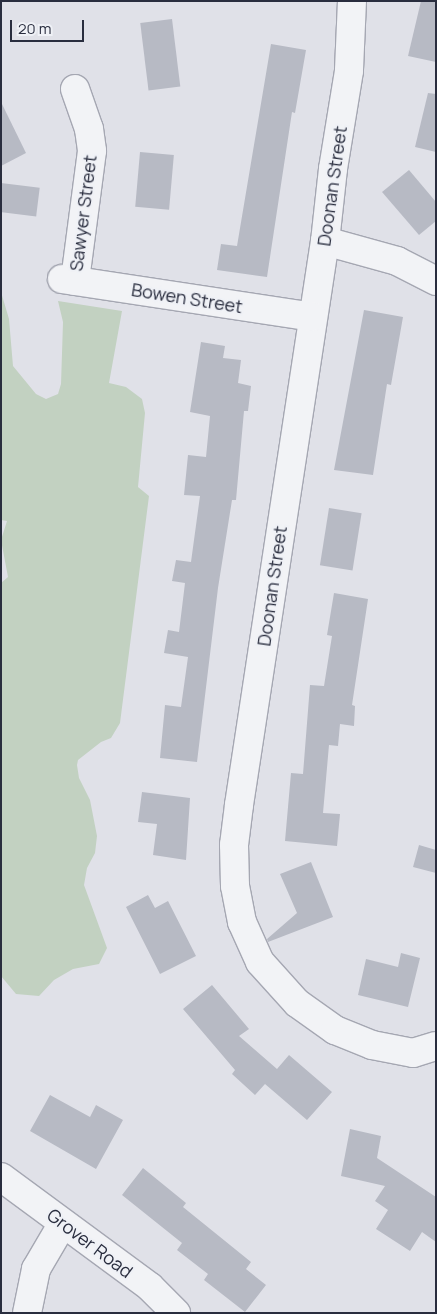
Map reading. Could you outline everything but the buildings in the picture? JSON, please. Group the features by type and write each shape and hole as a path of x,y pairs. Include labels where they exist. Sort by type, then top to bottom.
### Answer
{"street":[{"name":"Doonan Street","path":"352,1 350,63 332,169 325,241 312,316 236,829 234,866 238,904 252,947 270,976 315,1018 335,1030 396,1052 424,1052 436,1046"},
{"name":"Sawyer Street","path":"68,280 92,151 89,129 74,89"},
{"path":"325,241 397,261 436,280"},
{"name":"Bowen Street","path":"68,280 312,316"},
{"name":"Grover Road","path":"1,1177 150,1288 176,1313"},
{"path":"27,1313 36,1270 63,1223"}],"green space":[{"path":"1,292 9,319 13,366 36,394 46,399 58,394 61,384 63,322 58,301 122,311 109,383 126,387 142,399 145,413 138,487 149,496 120,723 111,738 101,742 78,760 77,765 79,778 90,800 97,836 95,853 87,868 84,885 107,948 99,964 73,969 54,980 39,996 16,994 1,976 1,583 8,577 1,540 7,521 1,520"}]}
